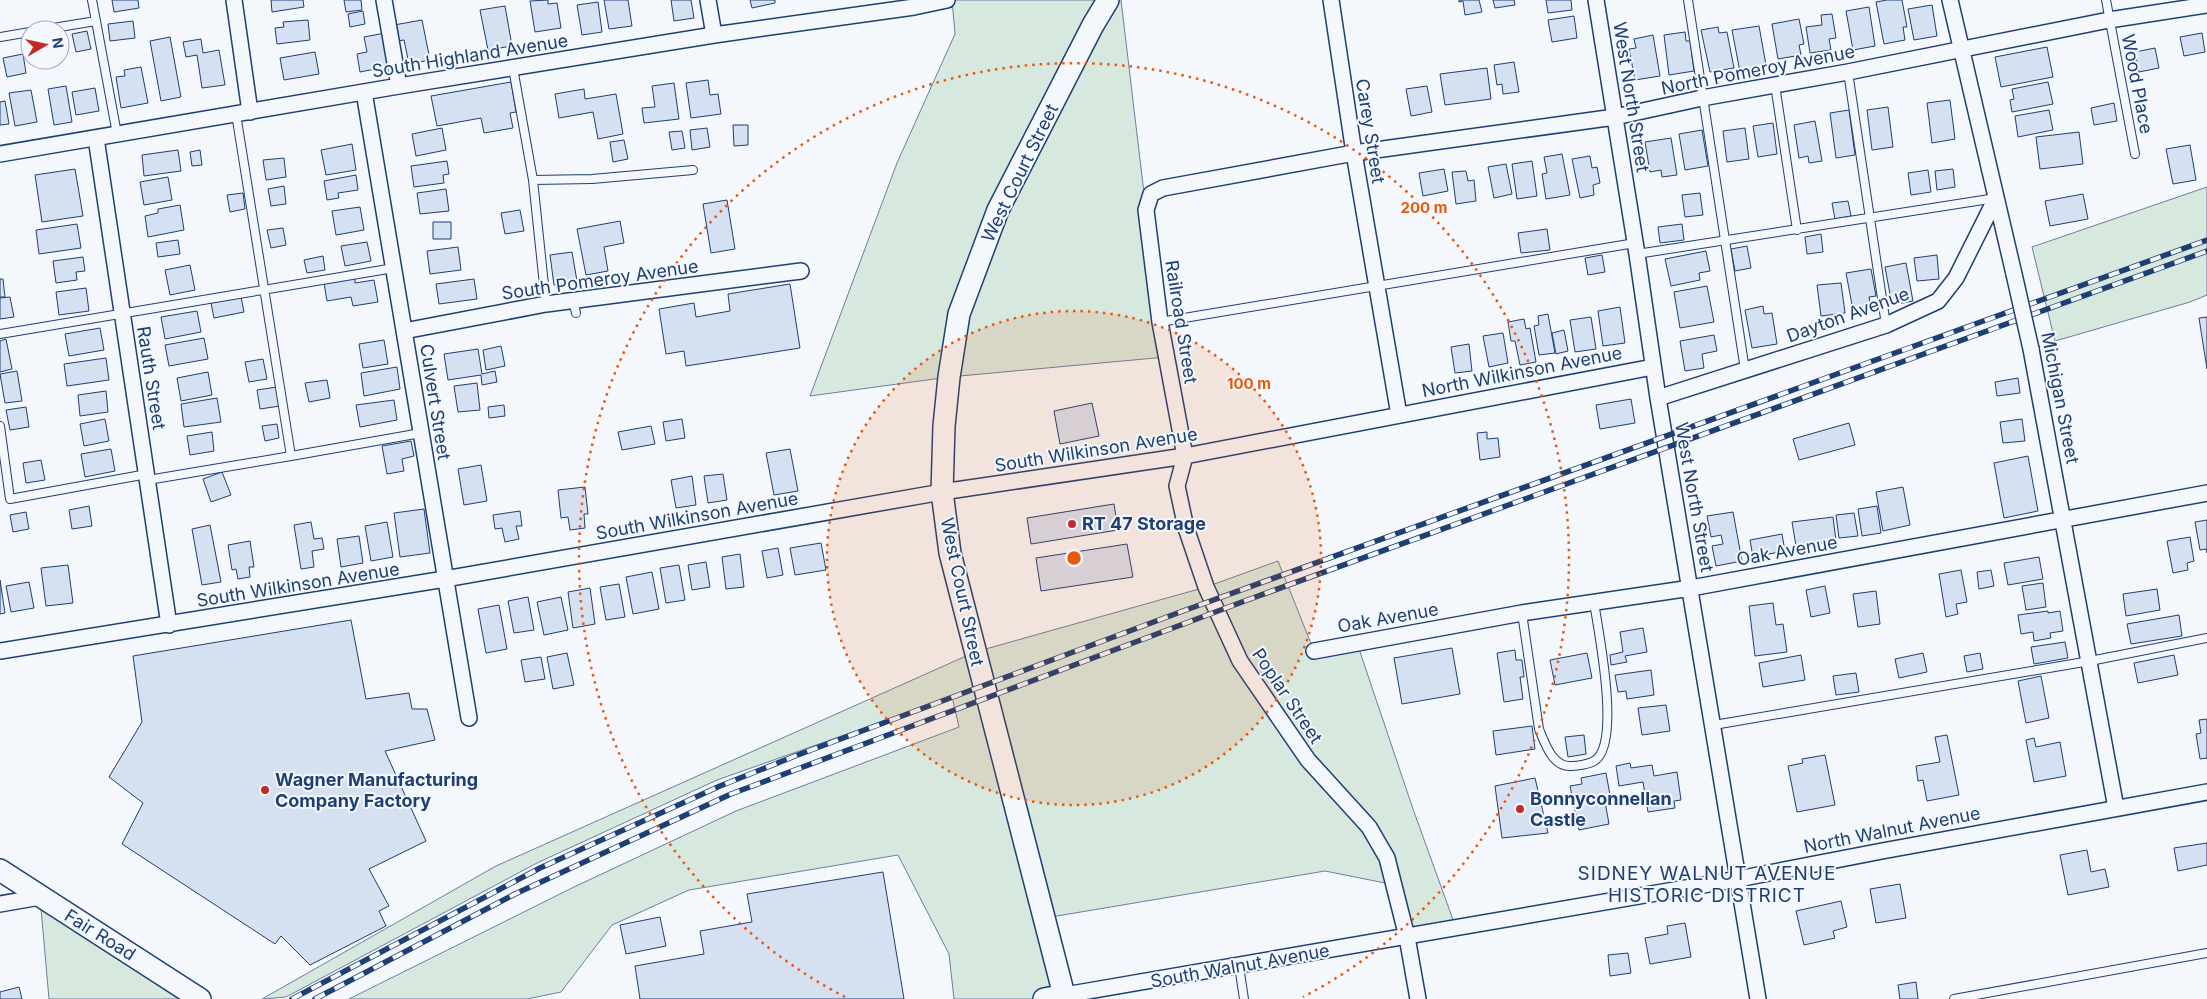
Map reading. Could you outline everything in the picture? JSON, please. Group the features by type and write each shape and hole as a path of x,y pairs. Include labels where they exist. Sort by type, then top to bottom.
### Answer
{"main road":[{"name":"West Court Street","path":"1065,997 960,598 950,553 942,492 949,377 959,314 998,210 1093,25 1108,0"},
{"name":"Fair Road","path":"0,870 200,999"},
{"name":"South Walnut Avenue","path":"1044,999 1065,997"}],"street":[{"path":"234,0 243,113"},
{"path":"384,0 399,86"},
{"path":"708,0 714,35"},
{"name":"South Highland Avenue","path":"0,154 399,86 714,35 914,7 947,0"},
{"name":"Carey Street","path":"1332,0 1354,153 1399,415"},
{"name":"West North Street","path":"1596,0 1658,398 1714,725 1758,999"},
{"name":"Michigan Street","path":"1950,0 2032,349 2116,808"},
{"name":"North Pomeroy Avenue","path":"1354,153 1615,117 1702,98 1848,72 2109,20 2207,5"},
{"name":"Culvert Street","path":"364,92 469,718"},
{"name":"Rauth Street","path":"96,138 169,625"},
{"name":"Railroad Street","path":"1185,456 1160,322 1146,210 1151,194 1163,188 1354,153"},
{"name":"Dayton Avenue","path":"1658,398 1886,325 1938,301 1956,278 1996,198"},
{"name":"South Pomeroy Avenue","path":"404,331 546,304 575,307 801,271"},
{"name":"North Wilkinson Avenue","path":"1399,415 1653,367"},
{"name":"South Wilkinson Avenue","path":"0,652 445,579 942,492 1185,456 1399,415"},
{"name":"Poplar Street","path":"1185,456 1177,486 1186,528 1210,596 1240,661 1308,760 1369,827 1387,858 1407,938 1418,999"},
{"name":"Oak Avenue","path":"1314,651 1522,613 1691,588 2207,493"},
{"name":"North Walnut Avenue","path":"1407,938 2207,792"},
{"path":"0,904 40,897"},
{"name":"South Walnut Avenue","path":"1065,997 1407,938"}],"lane":[{"path":"92,0 117,134"},
{"path":"1688,0 1745,370"},
{"name":"Wood Place","path":"2106,0 2135,154"},
{"path":"70,25 96,20"},
{"path":"0,37 20,34"},
{"path":"513,68 533,180 546,304"},
{"path":"1848,72 1886,325"},
{"path":"1775,85 1797,230"},
{"path":"243,113 266,291 291,456"},
{"path":"533,180 592,178 693,170"},
{"path":"1160,322 1377,285 1636,248 1725,240 1797,230 1996,198"},
{"path":"0,334 266,291 394,268"},
{"path":"0,426 10,499 291,456 421,433"},
{"path":"1522,613 1539,730 1554,758 1562,765 1571,766 1594,762 1600,756 1605,742 1609,718 1594,602"},
{"path":"1714,725 2090,661 2207,638"},
{"path":"1954,999 2207,953"},
{"path":"1239,966 1244,999"}],"shaded area":[{"path":"952,0 1121,0 1166,357 949,377 810,396 897,163 955,34"},
{"path":"2207,187 2207,295 2190,302 2055,341 2032,247"},
{"path":"1278,561 1314,651 1357,643 1413,809 1456,928 1407,937 1395,885 1325,871 1045,918 1065,995 1044,999 954,999 949,954 898,855 689,890 612,925 561,992 527,999 349,999 574,887 736,811 959,727 952,697 717,780 537,863 286,997 262,999 496,866 975,652 1206,587"},
{"path":"40,897 200,999 49,999"}],"building":[{"path":"112,0 138,0 139,8 114,12"},
{"path":"271,0 303,0 304,7 272,12"},
{"path":"344,0 361,0 362,10 346,12"},
{"path":"548,0 548,4 557,3 561,28 535,32 530,1"},
{"path":"604,0 628,0 632,26 609,29"},
{"path":"671,0 691,0 694,18 674,21"},
{"path":"750,0 775,0 775,3 752,8"},
{"path":"1459,0 1479,0 1482,12 1465,15 1463,1 1459,2"},
{"path":"1493,0 1514,0 1515,5 1495,8"},
{"path":"1546,0 1571,0 1572,10 1548,13"},
{"path":"1902,0 1907,27 1903,27 1905,40 1884,44 1876,2"},
{"path":"598,2 602,32 582,35 577,5"},
{"path":"1932,5 1937,36 1914,40 1908,9"},
{"path":"505,6 512,46 488,50 480,10"},
{"path":"1869,7 1875,46 1853,50 1846,11"},
{"path":"363,11 365,24 350,27 348,14"},
{"path":"1832,14 1836,38 1829,39 1831,50 1810,53 1806,27 1822,25 1821,15"},
{"path":"1574,16 1577,38 1552,42 1548,20"},
{"path":"1799,19 1804,44 1799,45 1801,55 1778,59 1772,24"},
{"path":"308,20 310,40 277,44 275,28 284,27 283,22"},
{"path":"422,20 430,60 409,64 404,40 397,41 394,25"},
{"path":"133,21 135,38 110,41 108,24"},
{"path":"1759,26 1766,65 1740,72 1732,30"},
{"path":"1718,27 1719,33 1727,32 1734,68 1710,72 1701,30"},
{"path":"87,31 91,49 76,52 72,34"},
{"path":"1685,32 1686,41 1690,41 1694,71 1669,75 1664,35"},
{"path":"385,33 391,66 360,72 357,54 367,52 364,37"},
{"path":"2202,33 2205,52 2184,56 2180,37"},
{"path":"1653,35 1660,76 1635,80 1629,49 1636,48 1634,39"},
{"path":"170,37 181,97 161,101 150,41"},
{"path":"201,39 203,53 219,50 225,85 202,88 197,55 186,57 183,42"},
{"path":"2047,47 2053,77 2001,87 1995,57"},
{"path":"2155,48 2159,68 2139,72 2135,52"},
{"path":"315,52 319,74 284,80 280,58"},
{"path":"20,55 20,70 26,70 26,73 7,77 3,58"},
{"path":"1514,62 1519,92 1503,94 1502,84 1497,85 1494,65"},
{"path":"141,67 148,103 121,108 116,77 125,76 124,70"},
{"path":"1487,68 1491,99 1445,105 1440,74"},
{"path":"708,80 710,95 718,94 721,114 691,118 686,83"},
{"path":"511,82 516,112 510,113 513,128 484,133 481,118 437,126 431,96"},
{"path":"2048,82 2053,104 2012,112 2010,100 2014,99 2012,89"},
{"path":"674,83 679,119 644,123 642,108 655,107 652,86"},
{"path":"66,86 72,122 54,125 48,89"},
{"path":"1427,86 1432,112 1411,116 1406,89"},
{"path":"95,88 99,111 76,115 72,92"},
{"path":"584,89 585,99 616,94 623,134 598,139 593,112 559,118 555,94"},
{"path":"31,90 37,122 15,126 9,93"},
{"path":"1950,100 1955,139 1932,143 1927,103"},
{"path":"5,101 9,124 0,125 0,102"},
{"path":"2114,103 2117,121 2094,125 2091,108"},
{"path":"1888,107 1893,147 1872,150 1867,110"},
{"path":"1849,110 1855,155 1836,158 1830,113"},
{"path":"2049,110 2053,130 2018,137 2015,116"},
{"path":"1815,121 1822,161 1809,163 1808,156 1799,158 1794,125"},
{"path":"1773,123 1777,154 1758,157 1753,126"},
{"path":"733,125 748,125 748,145 734,146"},
{"path":"442,128 446,150 416,156 412,134"},
{"path":"707,128 710,147 692,150 690,130"},
{"path":"1745,128 1749,159 1727,162 1723,131"},
{"path":"1702,130 1708,166 1685,170 1679,134"},
{"path":"682,131 685,148 672,150 669,132"},
{"path":"2079,132 2083,164 2040,169 2036,137"},
{"path":"1671,138 1677,175 1662,177 1661,170 1650,172 1645,142"},
{"path":"624,140 628,159 613,162 610,142"},
{"path":"352,144 356,170 326,175 321,150"},
{"path":"2190,145 2196,180 2173,184 2166,149"},
{"path":"178,150 181,171 144,176 142,155"},
{"path":"200,150 202,165 192,166 190,152"},
{"path":"1562,154 1570,195 1546,199 1542,174 1547,173 1544,157"},
{"path":"1590,156 1592,168 1597,167 1600,183 1593,185 1594,195 1580,198 1572,159"},
{"path":"284,158 286,177 266,180 263,160"},
{"path":"447,161 449,174 443,175 444,183 414,187 411,166"},
{"path":"1532,161 1537,196 1517,199 1512,164"},
{"path":"1506,164 1512,194 1494,198 1488,167"},
{"path":"75,169 83,216 42,222 35,175"},
{"path":"1444,169 1448,191 1423,196 1419,173"},
{"path":"1953,169 1955,187 1937,190 1935,171"},
{"path":"1928,170 1931,192 1911,195 1908,173"},
{"path":"1466,171 1468,181 1474,180 1476,201 1456,204 1452,172"},
{"path":"356,175 358,190 338,193 339,198 327,200 324,181"},
{"path":"168,177 172,200 144,205 140,182"},
{"path":"284,186 286,204 271,206 268,189"},
{"path":"446,189 449,211 420,214 417,193"},
{"path":"243,193 245,209 230,212 227,195"},
{"path":"1700,193 1703,215 1685,217 1682,195"},
{"path":"2083,194 2088,219 2050,226 2045,201"},
{"path":"727,200 735,249 711,253 703,204"},
{"path":"1848,201 1851,216 1835,219 1832,203"},
{"path":"180,205 184,230 148,237 145,216 158,213 158,209"},
{"path":"360,207 364,230 336,235 332,211"},
{"path":"520,210 524,231 505,234 501,213"},
{"path":"620,221 624,243 604,247 608,271 586,275 577,229"},
{"path":"433,222 451,222 451,239 433,239"},
{"path":"77,224 81,248 39,254 36,230"},
{"path":"1682,224 1684,240 1660,243 1658,227"},
{"path":"283,228 286,245 271,248 267,230"},
{"path":"1547,229 1550,250 1521,253 1518,233"},
{"path":"1821,234 1823,252 1807,254 1805,237"},
{"path":"178,240 180,254 158,257 156,243"},
{"path":"367,242 371,261 345,266 341,246"},
{"path":"1747,246 1751,268 1735,271 1731,249"},
{"path":"458,247 461,270 430,274 427,251"},
{"path":"1706,251 1710,271 1699,273 1700,280 1671,286 1665,259"},
{"path":"572,252 577,281 554,285 550,255"},
{"path":"1602,255 1605,272 1588,275 1585,258"},
{"path":"1937,255 1939,279 1917,281 1914,258"},
{"path":"323,256 325,270 307,273 304,260"},
{"path":"83,257 85,271 76,272 77,280 56,283 53,261"},
{"path":"1906,263 1913,301 1892,305 1885,267"},
{"path":"190,265 195,290 170,295 165,270"},
{"path":"1871,269 1876,296 1869,297 1871,307 1853,310 1846,273"},
{"path":"355,278 355,283 374,280 378,302 353,306 351,297 327,301 324,283"},
{"path":"0,279 3,279 5,297 0,297"},
{"path":"474,279 477,299 439,304 436,284"},
{"path":"1841,283 1845,313 1821,316 1817,285"},
{"path":"790,284 800,348 686,366 684,351 666,354 659,309 694,303 696,317 730,311 728,294"},
{"path":"1707,286 1714,322 1680,328 1674,292"},
{"path":"86,288 89,311 59,315 56,292"},
{"path":"10,297 14,317 0,319 0,298"},
{"path":"241,297 244,312 214,318 211,303"},
{"path":"1763,306 1764,314 1772,313 1777,344 1752,348 1745,310"},
{"path":"1620,307 1625,343 1603,346 1598,311"},
{"path":"197,311 201,332 165,339 161,317"},
{"path":"1548,314 1555,353 1539,355 1534,326 1539,325 1538,316"},
{"path":"1591,317 1596,349 1575,352 1570,320"},
{"path":"2207,317 2207,369 2199,318"},
{"path":"1524,319 1526,329 1530,328 1536,362 1520,365 1515,341 1511,341 1508,322"},
{"path":"100,328 104,350 69,356 65,334"},
{"path":"1564,330 1568,351 1556,354 1552,333"},
{"path":"1503,333 1508,363 1489,367 1483,336"},
{"path":"1714,335 1717,351 1702,354 1704,368 1685,371 1680,341"},
{"path":"204,338 208,359 169,366 165,345"},
{"path":"6,339 12,369 0,372 0,341"},
{"path":"384,340 388,364 363,368 359,344"},
{"path":"1469,344 1472,371 1455,373 1451,347"},
{"path":"501,346 505,366 486,370 483,350"},
{"path":"478,349 482,374 495,371 497,382 482,385 481,375 448,380 444,354"},
{"path":"106,358 109,380 67,386 64,364"},
{"path":"263,359 267,379 249,382 245,362"},
{"path":"397,367 400,389 364,396 361,373"},
{"path":"17,371 22,401 5,403 0,374"},
{"path":"208,372 212,395 181,401 177,378"},
{"path":"2018,378 2020,393 1997,396 1995,382"},
{"path":"327,380 330,398 309,402 305,383"},
{"path":"477,383 480,410 458,412 454,386"},
{"path":"277,387 280,406 260,409 257,390"},
{"path":"106,391 108,412 80,416 78,395"},
{"path":"217,398 221,422 184,427 181,404"},
{"path":"1631,399 1635,423 1600,429 1596,405"},
{"path":"394,400 397,420 360,427 356,405"},
{"path":"1092,403 1099,436 1060,444 1054,411"},
{"path":"504,405 505,416 489,418 488,407"},
{"path":"26,407 29,427 10,430 6,410"},
{"path":"105,419 109,441 84,446 80,424"},
{"path":"682,419 685,438 666,441 663,422"},
{"path":"2022,419 2025,441 2003,443 2000,422"},
{"path":"1849,423 1855,445 1799,460 1793,439"},
{"path":"277,424 279,438 265,441 262,426"},
{"path":"651,426 655,444 622,450 618,432"},
{"path":"212,432 214,451 190,455 187,436"},
{"path":"1487,432 1487,439 1498,438 1500,457 1480,460 1477,433"},
{"path":"411,441 414,456 402,459 404,471 387,474 382,446"},
{"path":"111,449 115,471 85,477 81,454"},
{"path":"790,449 798,491 774,495 766,453"},
{"path":"2028,456 2038,511 2004,518 1994,463"},
{"path":"41,460 45,480 26,483 23,463"},
{"path":"481,465 487,501 464,505 458,469"},
{"path":"222,472 231,495 211,502 203,479"},
{"path":"723,474 727,500 708,503 704,476"},
{"path":"692,476 696,505 676,508 671,480"},
{"path":"585,487 588,514 584,514 585,528 570,530 568,517 561,518 558,490"},
{"path":"1903,487 1910,525 1883,531 1876,492"},
{"name":"RT 47 Storage","path":"1114,504 1118,530 1031,544 1027,518"},
{"path":"89,506 92,526 72,529 69,510"},
{"path":"1877,506 1881,533 1862,536 1858,509"},
{"path":"424,509 430,553 400,557 394,513"},
{"path":"520,511 522,526 516,526 519,539 505,542 502,528 495,529 493,515"},
{"path":"26,512 29,529 13,532 10,515"},
{"path":"1733,512 1742,561 1716,566 1712,546 1723,544 1721,535 1711,537 1707,516"},
{"path":"1854,513 1858,536 1839,538 1836,515"},
{"path":"1833,517 1836,541 1796,546 1792,522"},
{"path":"2207,520 2207,553 2206,549 2200,550 2195,522"},
{"path":"311,522 314,539 322,538 324,549 312,551 314,567 301,569 294,525"},
{"path":"387,522 393,557 371,561 365,526"},
{"path":"210,525 221,582 202,585 192,529"},
{"path":"1782,534 1785,551 1753,557 1750,540"},
{"path":"359,536 363,563 341,567 337,539"},
{"path":"2190,537 2194,561 2187,563 2188,570 2173,573 2167,541"},
{"path":"250,541 254,567 249,567 250,577 238,579 236,569 232,570 228,545"},
{"path":"821,543 826,570 795,575 790,548"},
{"path":"1127,544 1133,577 1041,591 1036,558"},
{"path":"778,548 783,575 767,578 762,551"},
{"path":"740,554 744,587 726,589 722,557"},
{"path":"2039,557 2043,579 2008,585 2004,563"},
{"path":"706,562 710,587 692,590 688,565"},
{"path":"68,565 73,603 46,606 41,568"},
{"path":"679,565 685,600 666,603 660,568"},
{"path":"1961,570 1967,602 1956,604 1958,614 1946,617 1939,574"},
{"path":"1991,570 1994,586 1979,589 1977,572"},
{"path":"652,572 659,609 633,614 626,577"},
{"path":"0,580 5,613 0,614"},
{"path":"29,582 34,608 11,612 6,586"},
{"path":"2043,583 2046,607 2026,610 2022,586"},
{"path":"619,584 625,617 606,620 600,587"},
{"path":"1825,586 1830,613 1811,617 1806,590"},
{"path":"590,588 595,624 573,628 568,592"},
{"path":"2157,589 2160,610 2126,616 2123,594"},
{"path":"1876,591 1880,624 1858,627 1853,594"},
{"path":"528,597 534,630 514,633 508,601"},
{"path":"561,597 568,630 544,635 537,602"},
{"path":"1773,603 1776,625 1783,624 1787,652 1755,656 1749,606"},
{"path":"499,605 507,649 486,653 478,609"},
{"path":"2048,611 2048,613 2060,611 2063,631 2050,633 2051,638 2034,641 2033,632 2021,634 2018,615"},
{"path":"2179,615 2182,636 2131,644 2127,624"},
{"name":"Wagner Manufacturing Company Factory","path":"351,620 366,699 409,693 412,709 427,709 435,740 385,751 426,841 369,869 389,906 379,911 386,926 310,965 281,936 275,944 122,844 143,803 109,777 142,722 133,656"},
{"path":"1643,628 1647,652 1625,656 1627,662 1611,665 1610,655 1623,652 1620,632"},
{"path":"2065,642 2068,658 2034,664 2031,647"},
{"path":"1452,648 1460,694 1402,704 1394,658"},
{"path":"1515,650 1516,660 1522,660 1524,677 1520,677 1523,699 1504,702 1497,653"},
{"path":"567,653 574,685 553,689 547,657"},
{"path":"1587,653 1592,678 1555,685 1550,660"},
{"path":"1923,653 1927,672 1899,678 1895,659"},
{"path":"1980,653 1983,669 1967,672 1964,656"},
{"path":"1801,655 1805,680 1763,687 1759,663"},
{"path":"2174,655 2178,675 2138,683 2134,663"},
{"path":"541,657 545,679 525,682 521,660"},
{"path":"1651,670 1654,695 1627,699 1626,691 1618,692 1615,675"},
{"path":"1856,673 1859,692 1836,695 1833,676"},
{"path":"2041,676 2049,718 2026,723 2018,681"},
{"path":"1666,705 1670,731 1642,735 1638,708"},
{"path":"2207,719 2207,758 2200,759 2196,734 2201,733 2199,720"},
{"path":"1532,726 1535,749 1496,755 1493,731"},
{"path":"1584,735 1586,754 1568,757 1565,737"},
{"path":"1947,735 1959,795 1927,801 1923,780 1918,781 1916,766 1940,762 1935,737"},
{"path":"2034,738 2036,747 2060,742 2066,776 2034,782 2026,740"},
{"path":"1825,755 1835,805 1797,812 1788,766 1803,763 1802,759"},
{"path":"1630,763 1631,768 1652,765 1654,776 1677,772 1681,800 1674,801 1675,808 1648,812 1643,782 1619,786 1616,766"},
{"path":"1606,773 1610,795 1604,796 1609,824 1579,830 1570,786 1582,784 1581,778"},
{"name":"Bonnyconnellan Castle","path":"1535,778 1548,833 1502,838 1495,786"},
{"path":"2207,843 2207,865 2178,871 2174,848"},
{"path":"2087,850 2091,872 2105,869 2109,887 2068,895 2060,855"},
{"path":"883,872 904,999 640,999 635,966 704,954 700,931 752,922 747,894"},
{"path":"1900,884 1906,918 1876,923 1870,889"},
{"path":"1841,901 1847,927 1833,931 1835,938 1804,945 1796,911"},
{"path":"660,917 666,946 626,954 620,925"},
{"path":"1685,923 1691,957 1650,964 1645,938 1668,934 1667,926"},
{"path":"1628,953 1631,973 1610,976 1608,955"},
{"path":"1916,982 1918,999 1900,999 1898,985"},
{"path":"19,987 22,999 0,999 0,992"}],"railway":[{"path":"292,999 540,868 720,786 795,756 1183,611 2207,240"},
{"path":"315,999 515,894 731,794 1250,599 2207,251"}],"place":[{"name":"RT 47 Storage","path":"1072,524"},
{"name":"Wagner Manufacturing Company Factory","path":"265,790"},
{"name":"Bonnyconnellan Castle","path":"1520,809"}],"district":[{"name":"SIDNEY WALNUT AVENUE HISTORIC DISTRICT","path":"1707,884"}]}
